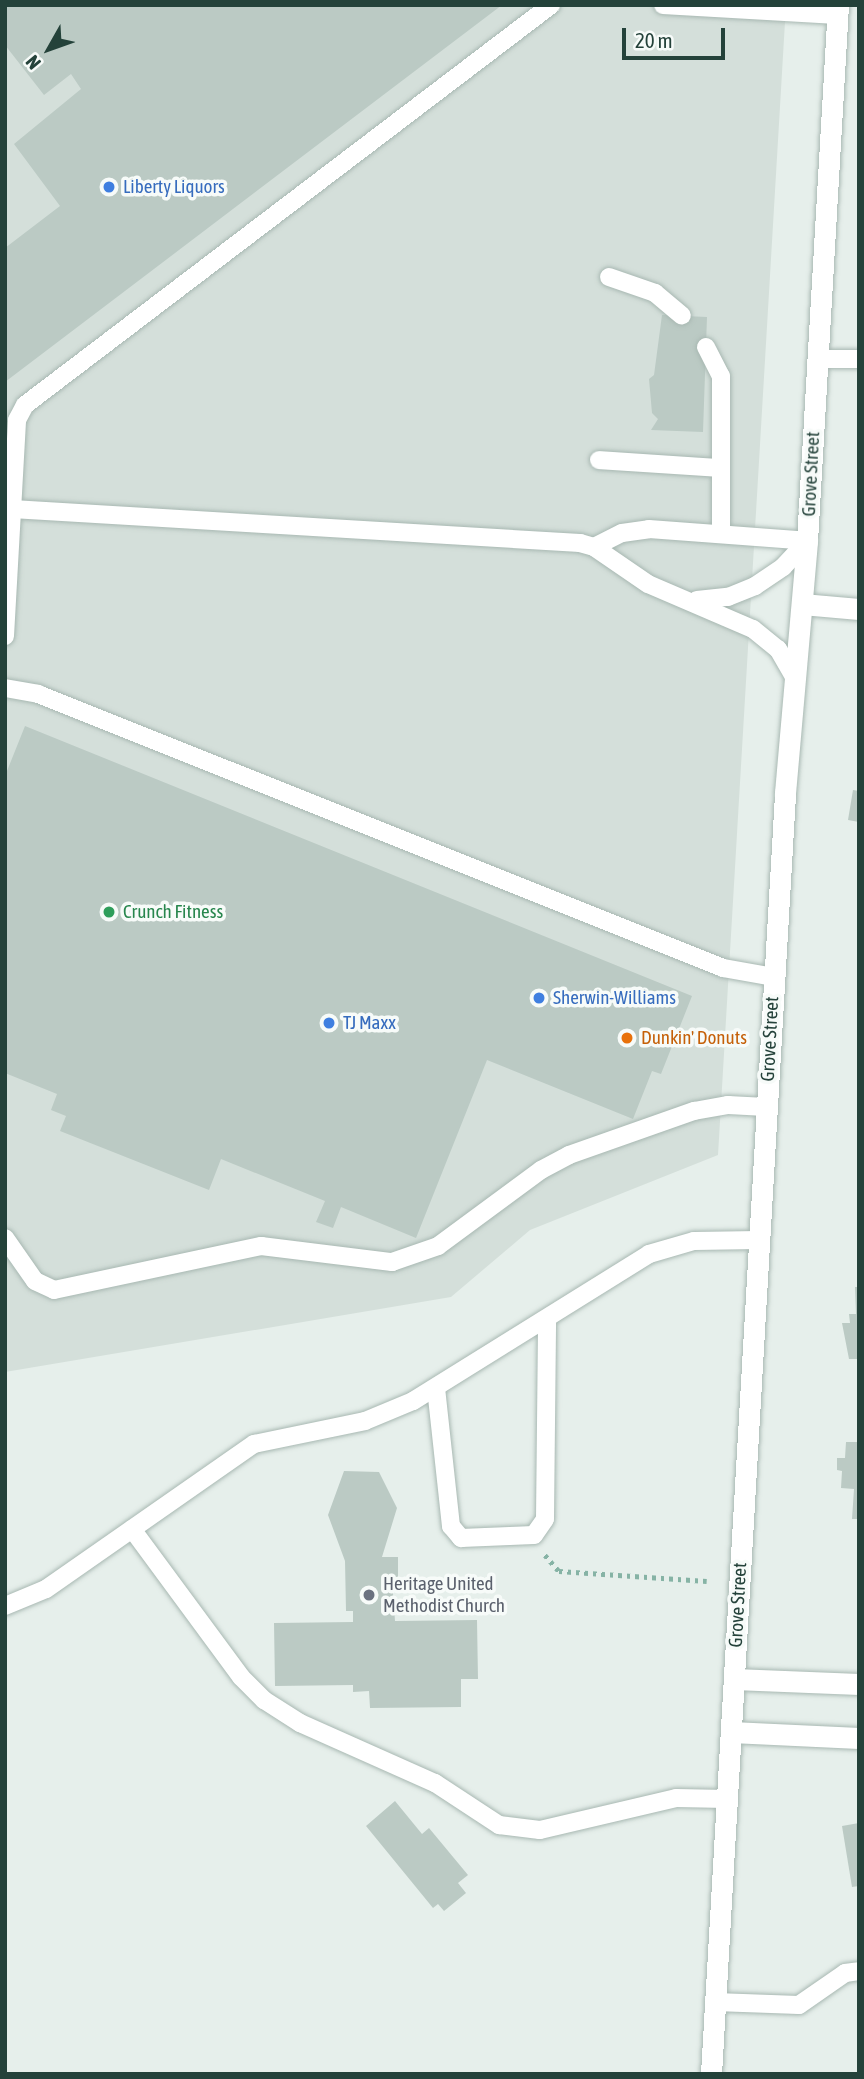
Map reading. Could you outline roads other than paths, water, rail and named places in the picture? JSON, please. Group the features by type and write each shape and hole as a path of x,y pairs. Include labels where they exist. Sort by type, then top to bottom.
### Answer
{"main road":[{"name":"Grove Street","path":"711,2074 774,976 807,541 838,10"},
{"path":"802,604 859,609"},
{"path":"734,1679 859,1684"},
{"path":"731,1732 859,1738"}],"lane":[{"path":"5,636 16,420 31,398 551,5"},
{"path":"663,5 838,10"},
{"path":"609,278 654,293 682,316"},
{"path":"706,347 721,376 721,534"},
{"path":"818,359 859,359"},
{"path":"599,460 720,468"},
{"path":"12,509 594,547 622,533 649,529 807,541"},
{"path":"694,600 727,597 755,586 783,566 807,541"},
{"path":"594,547 633,576 694,600 767,638 795,679"},
{"path":"5,688 38,694 723,968 774,976"},
{"path":"5,1238 35,1281 54,1290 261,1246 392,1262 438,1246 541,1170 569,1155 694,1111 728,1105 766,1107"},
{"path":"5,1606 46,1589 254,1444 365,1421 436,1388 649,1254 694,1241 758,1240"},
{"path":"436,1388 451,1526 461,1538 534,1535 545,1519 547,1320"},
{"path":"132,1529 241,1677 264,1700 300,1723 435,1783 499,1825 519,1830 551,1829 676,1798 727,1799"},
{"path":"715,2002 799,2005 845,1973 859,1971"}],"place":[{"name":"Liberty Liquors","path":"109,187"},
{"name":"Crunch Fitness","path":"109,912"},
{"name":"Sherwin-Williams","path":"539,998"},
{"name":"TJ Maxx","path":"329,1023"},
{"name":"Dunkin' Donuts","path":"627,1038"},
{"name":"Heritage United Methodist Church","path":"369,1595"}]}
